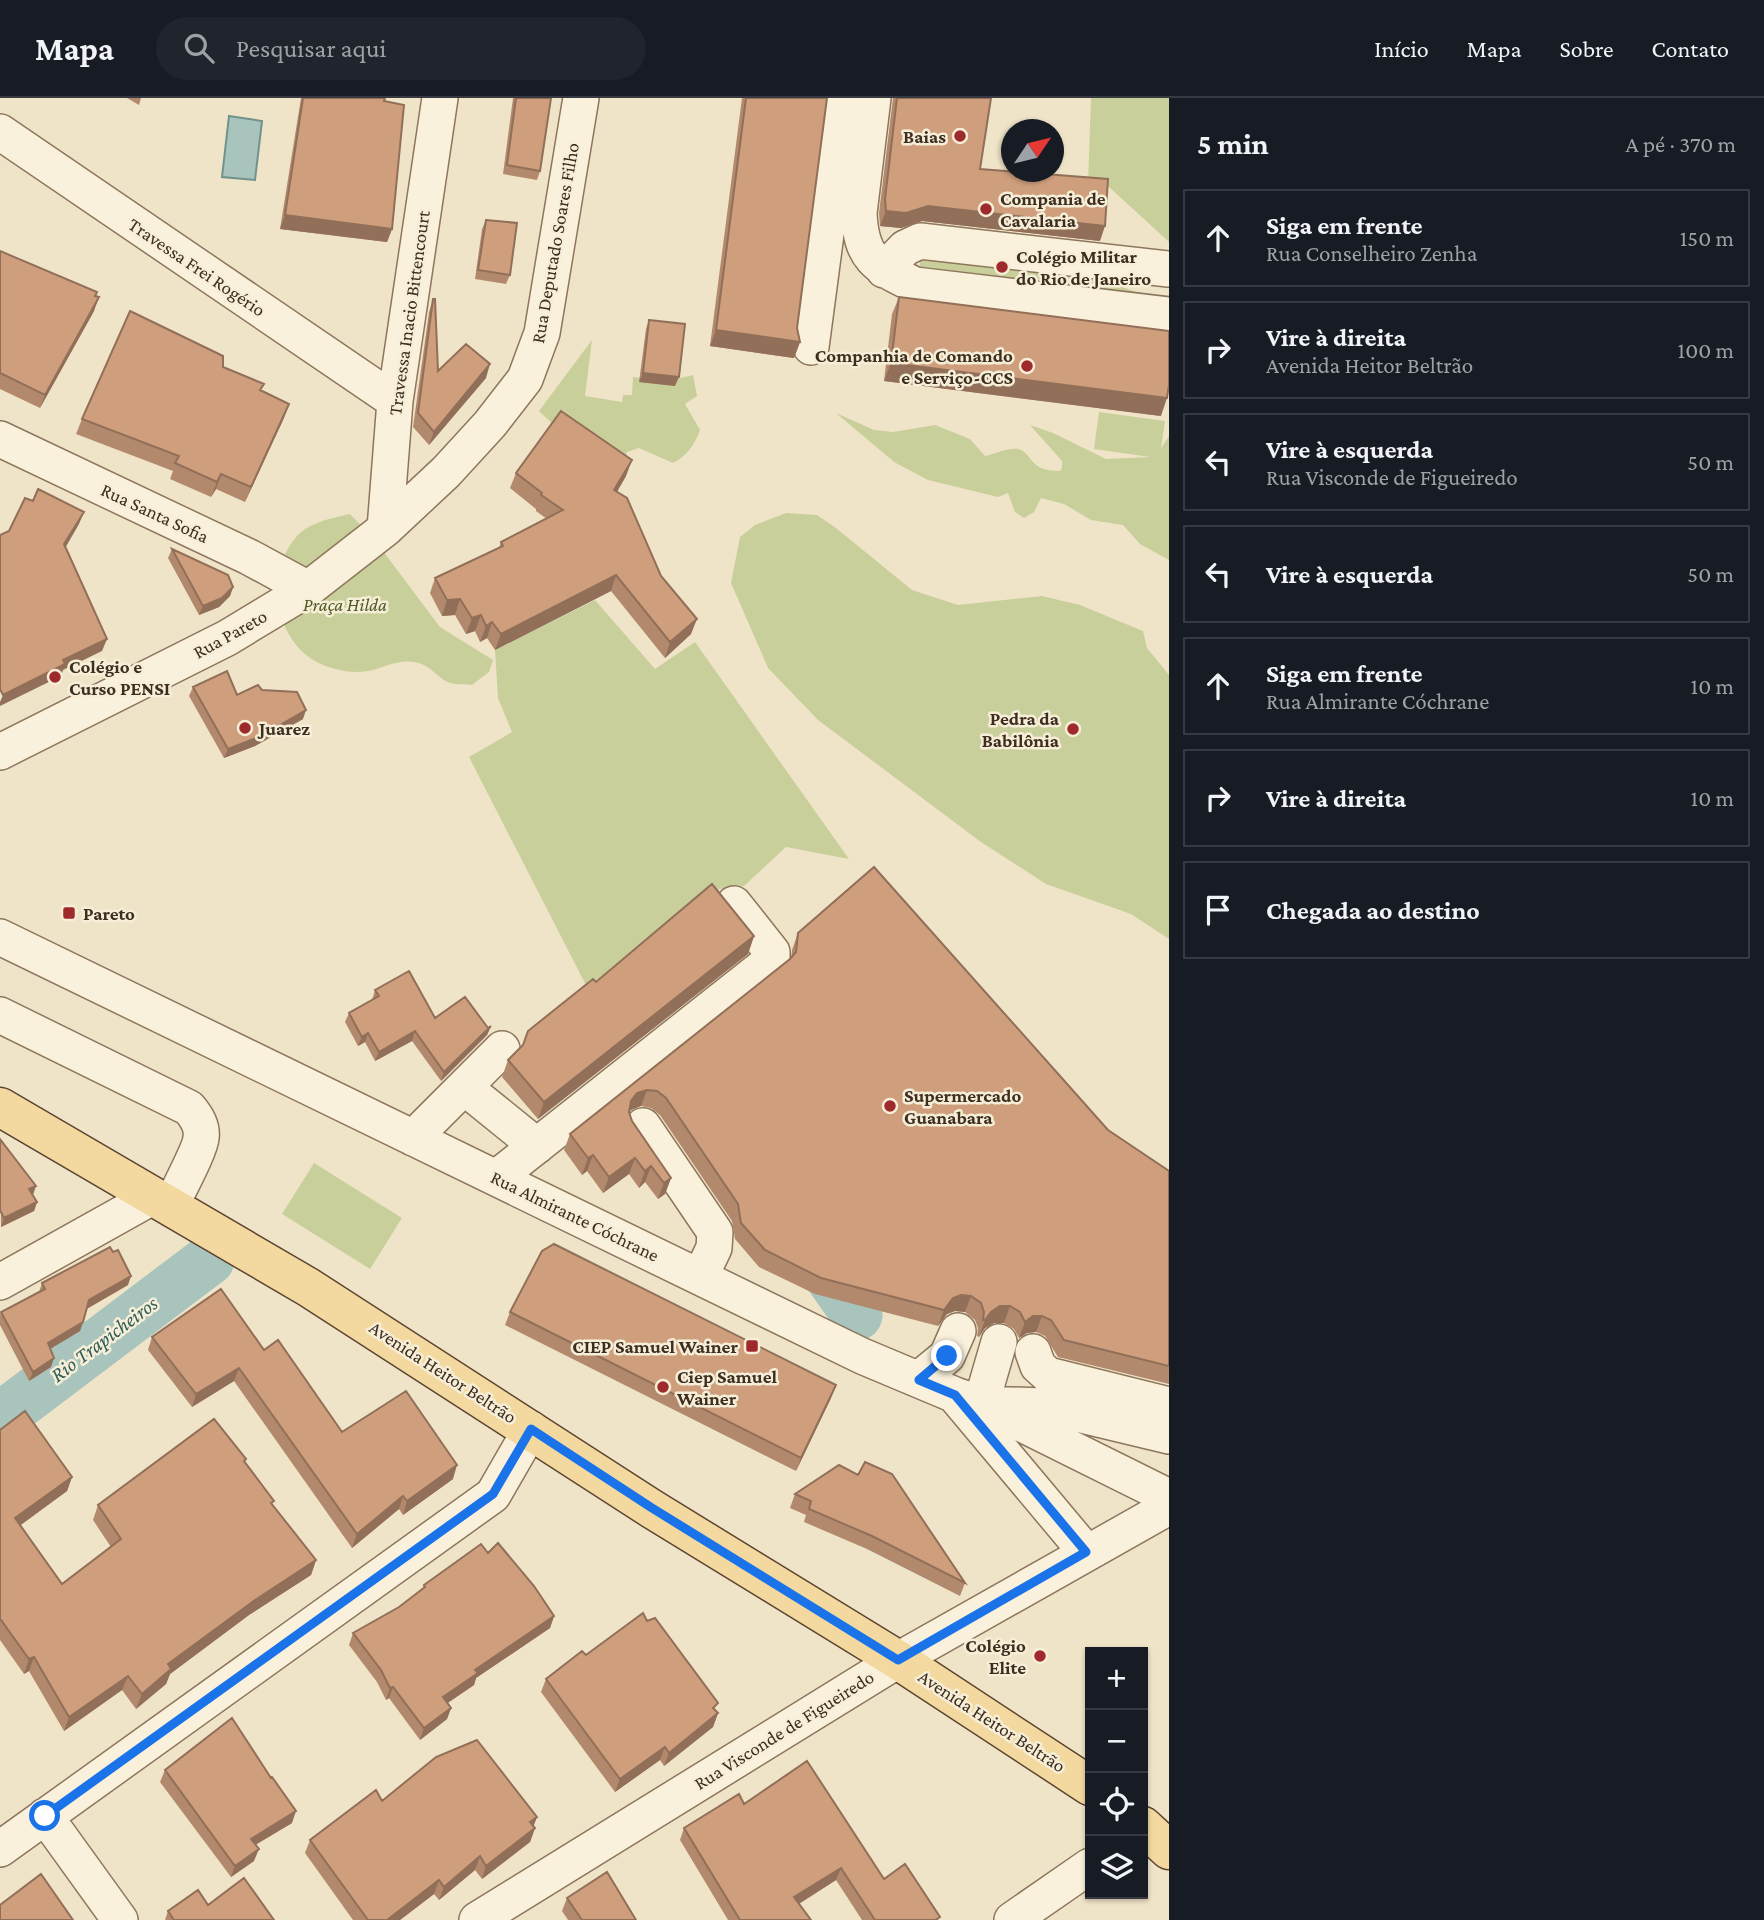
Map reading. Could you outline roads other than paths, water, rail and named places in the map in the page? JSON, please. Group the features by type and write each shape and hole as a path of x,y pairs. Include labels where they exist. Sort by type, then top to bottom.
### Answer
{"main road":[{"name":"Avenida Heitor Beltrão","path":"0,1107 309,1287 652,1508 898,1660 1085,1783"}],"street":[{"name":"Travessa Inacio Bittencourt","path":"385,529 395,401 440,98"},
{"name":"Rua Deputado Soares Filho","path":"308,589 385,529 446,472 490,424 525,379 542,333 581,98"},
{"path":"811,347 844,98"},
{"path":"873,98 859,213 860,230 867,253 884,270 915,285 1169,315"},
{"name":"Travessa Frei Rogério","path":"0,132 395,401"},
{"path":"884,270 905,247 920,241 1169,269"},
{"name":"Rua Santa Sofia","path":"0,439 249,557 308,589"},
{"name":"Rua Pareto","path":"0,752 228,638 308,589"},
{"path":"496,1178 772,960 772,952 734,904"},
{"name":"Rua Almirante Cóchrane","path":"0,937 862,1356 968,1399 1044,1406 1169,1436"},
{"path":"0,1015 189,1108 199,1123 201,1139 163,1201 0,1282"},
{"path":"413,1138 502,1049"},
{"path":"464,1087 537,1146"},
{"path":"643,1126 715,1232 714,1248 700,1277"},
{"path":"919,1380 947,1356 958,1331"},
{"path":"968,1399 999,1342"},
{"path":"1033,1352 1038,1367 1048,1375 1169,1405"},
{"path":"968,1399 1169,1497"},
{"path":"968,1399 1086,1552"},
{"path":"0,1849 493,1494 531,1429"},
{"name":"Rua Visconde de Figueiredo","path":"477,1920 898,1660 1169,1507"},
{"path":"45,1816 120,1920"},
{"path":"1012,1920 1085,1869"}],"water":[{"path":"229,116 262,121 255,180 222,177"}],"waterway":[{"name":"Rio Trapicheiros","path":"810,1248 857,1315"},
{"name":"Rio Trapicheiros","path":"0,1418 209,1260"}],"place":[{"name":"Baias","path":"960,136"},
{"name":"Compania de Cavalaria","path":"986,209"},
{"name":"Colégio Militar do Rio de Janeiro","path":"1002,267"},
{"name":"Companhia de Comando e Serviço-CCS","path":"1027,366"},
{"name":"Colégio e Curso PENSI","path":"55,677"},
{"name":"Juarez","path":"245,728"},
{"name":"Pedra da Babilônia","path":"1073,729"},
{"name":"Pareto","path":"69,913"},
{"name":"Supermercado Guanabara","path":"890,1106"},
{"name":"CIEP Samuel Wainer","path":"752,1346"},
{"name":"Ciep Samuel Wainer","path":"663,1387"},
{"name":"Colégio Elite","path":"1040,1656"}],"park label":[{"name":"Praça Hilda","path":"345,604"}]}
